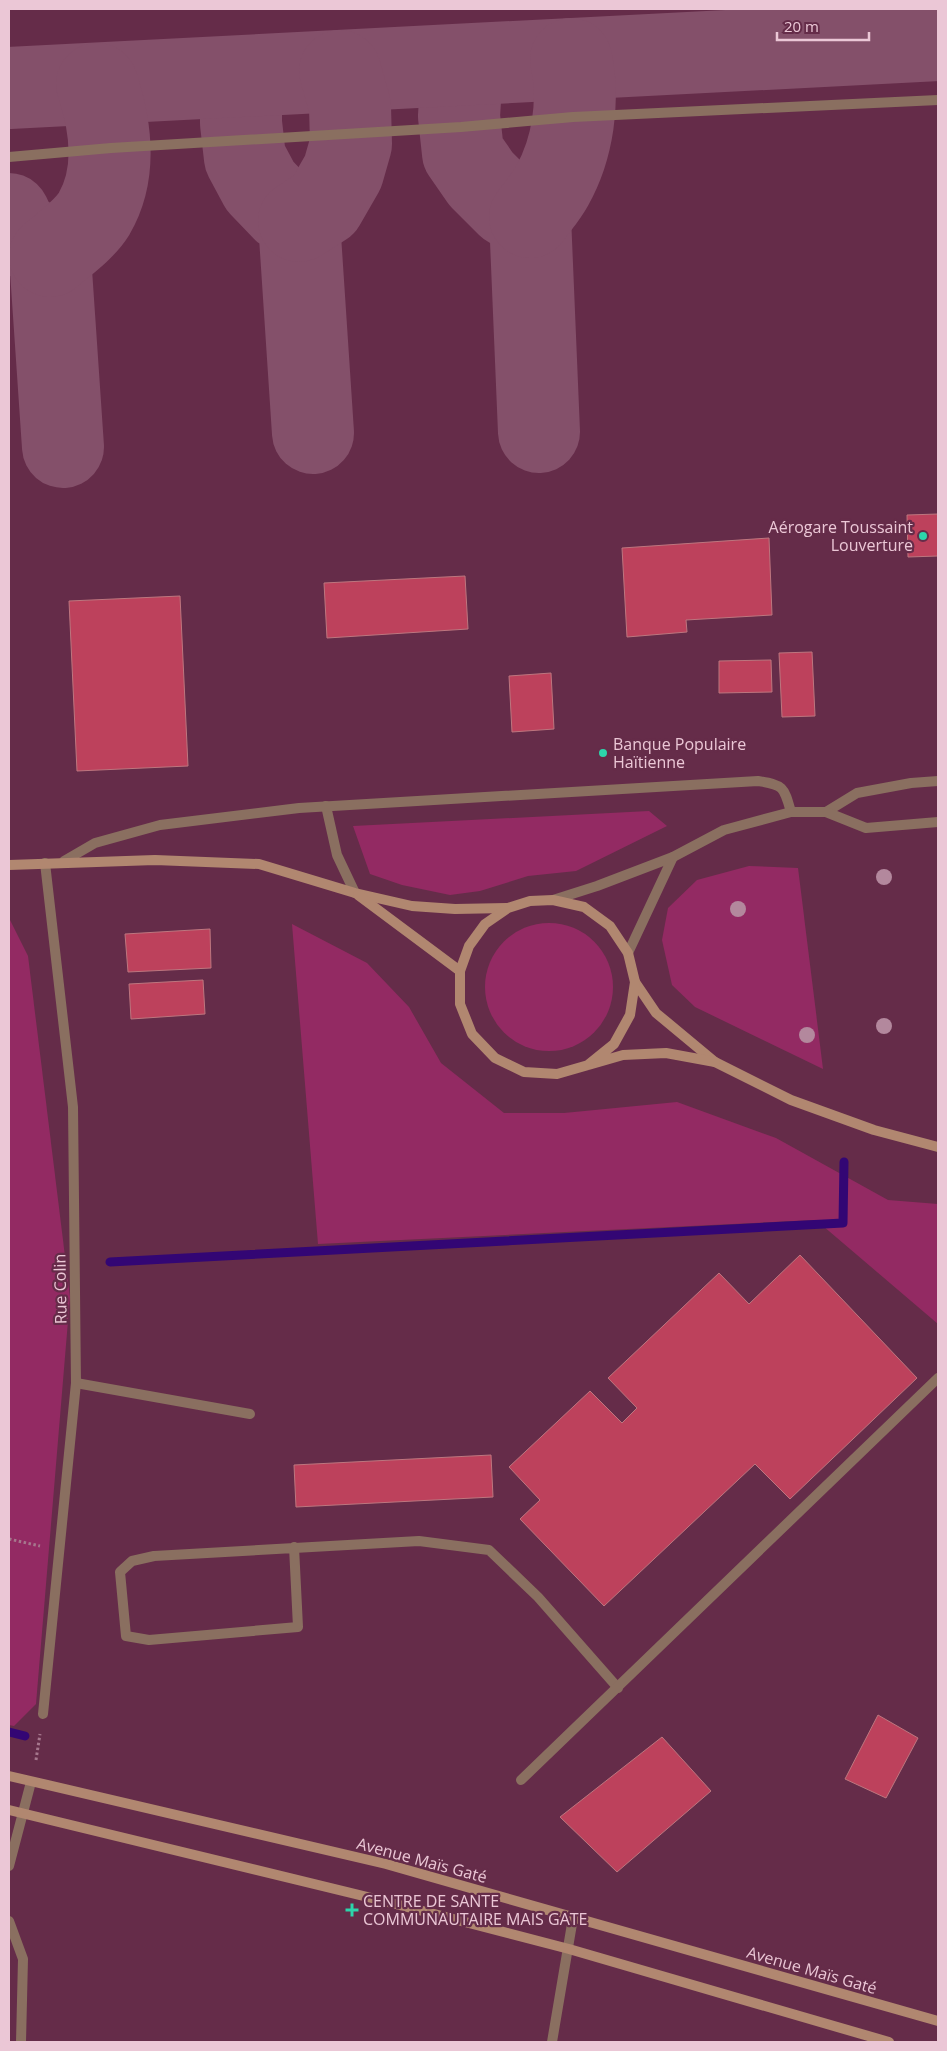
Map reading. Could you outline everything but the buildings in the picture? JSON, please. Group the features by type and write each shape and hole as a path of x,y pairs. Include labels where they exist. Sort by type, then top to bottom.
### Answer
{"main road":[{"path":"9,864 155,860 259,864 355,894 412,906 455,909 508,908 530,901 552,900 584,907 610,926 628,953 635,982 656,1013 714,1062 792,1100 874,1130 938,1147"},
{"path":"355,894 460,971"},
{"path":"508,908 485,924 469,946 460,971 460,1004 472,1034 495,1058 524,1072 557,1074 623,1055 666,1053 714,1062"},
{"path":"588,1065 614,1044 630,1015 635,982"},
{"name":"Avenue Maïs Gaté","path":"9,1776 386,1864 938,2021"},
{"path":"9,1810 375,1899 569,1949 889,2042"}],"street":[{"path":"9,157 111,148 573,117 938,100"},
{"path":"64,861 95,844 160,825 326,806 758,781 775,783 783,788 792,812"},
{"path":"826,812 857,793 911,783 938,781"},
{"path":"326,806 337,855 355,894"},
{"path":"552,900 597,886 673,857 724,830 792,812 826,812 866,828 938,822"},
{"path":"628,953 673,857"},
{"name":"Rue Colin","path":"44,1714 76,1383 73,1107 45,863"},
{"path":"521,1780 938,1378"},
{"path":"76,1383 250,1414"},
{"path":"294,1547 298,1627 149,1640 126,1636 120,1572 132,1561 154,1556 294,1547 419,1541 489,1550 538,1597 618,1688"},
{"path":"9,1866 31,1782"},
{"path":"552,2042 573,1918"},
{"path":"9,1921 23,1959 21,2042"}],"path":[{"path":"9,1538 60,1551"},
{"path":"37,1758 41,1728"}],"shaded area":[{"path":"649,811 667,826 576,871 528,876 480,891 450,895 402,885 370,874 353,826"},
{"path":"749,866 798,868 823,1069 695,1007 672,985 662,940 668,908 697,880"},
{"path":"9,918 28,956 70,1297 36,1704 14,1726 9,1725"},
{"path":"549,923 573,928 594,942 608,963 613,987 608,1011 594,1032 573,1046 549,1051 525,1046 504,1032 490,1011 485,987 490,963 504,942 525,928"},
{"path":"292,924 367,963 409,1007 441,1063 504,1113 564,1113 677,1102 776,1138 888,1200 938,1204 938,1324 816,1220 318,1244"}],"waterway":[{"path":"110,1262 843,1223 844,1162"},
{"path":"9,1732 25,1736"}],"taxiway":[{"path":"9,88 938,40"},
{"path":"530,217 552,186 570,140 575,91 571,59"},
{"path":"467,65 461,85 459,116 463,153 481,179 508,206 530,217 539,432"},
{"path":"299,221 324,205 343,172 351,144 350,106 340,71"},
{"path":"250,76 241,98 241,123 245,158 260,186 283,210 299,221 313,433"},
{"path":"50,256 90,220 102,198 107,182 110,149 109,133 97,84"},
{"path":"9,214 15,227 50,256 63,447"}],"place":[{"name":"Aérogare Toussaint Louverture","path":"923,536"},
{"name":"Banque Populaire Haïtienne","path":"603,753"},
{"name":"CENTRE DE SANTE COMMUNAUTAIRE MAIS GATE","path":"352,1910"}]}
